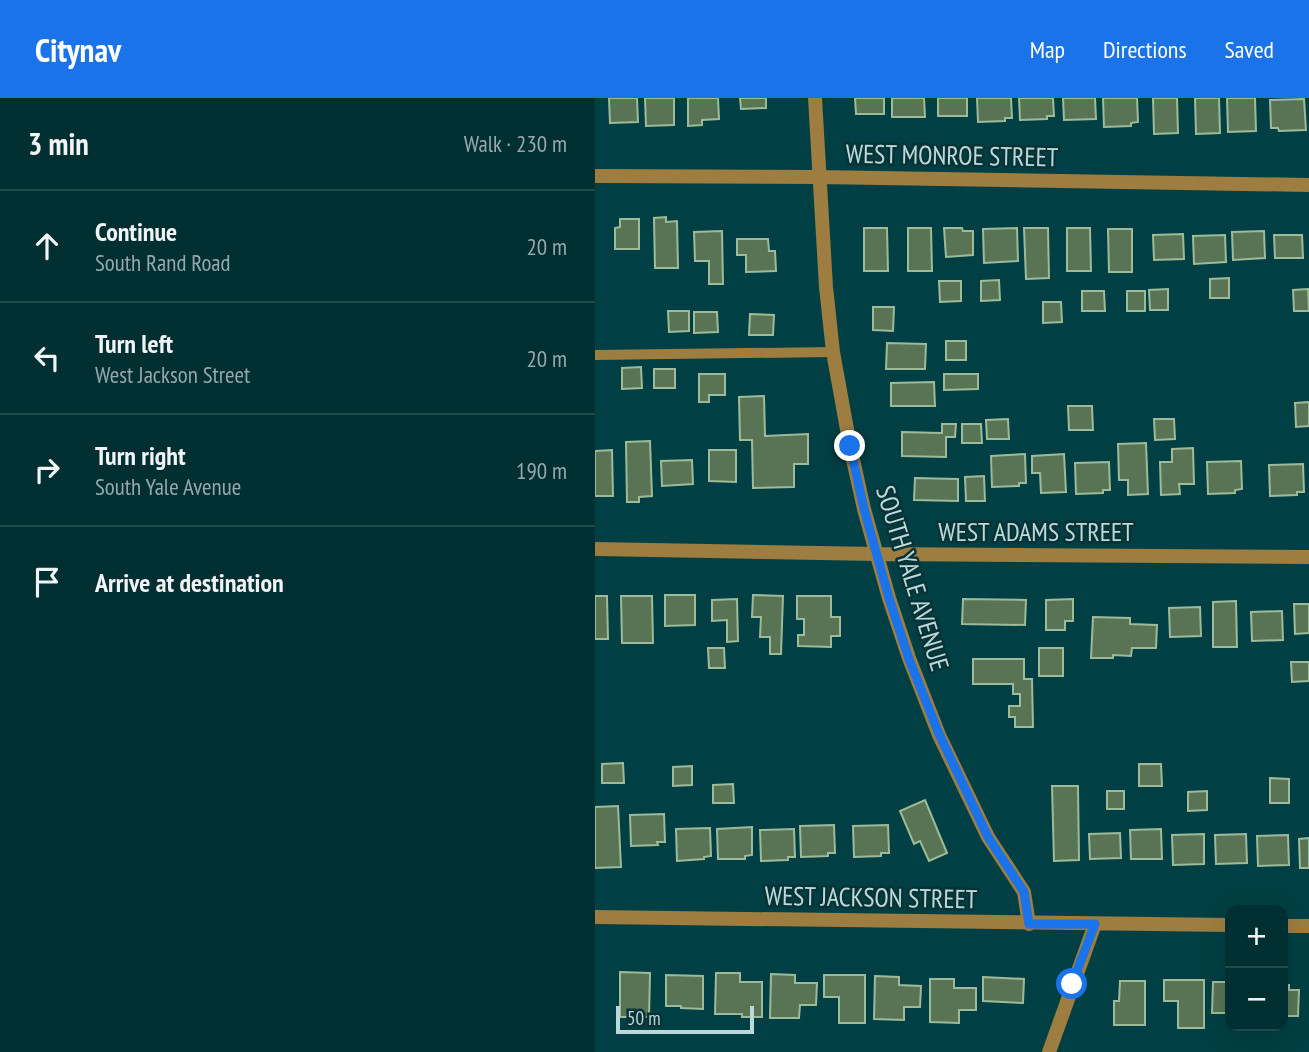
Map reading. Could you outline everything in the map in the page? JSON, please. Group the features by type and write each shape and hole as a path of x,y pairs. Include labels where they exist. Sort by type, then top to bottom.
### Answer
{"street":[{"name":"SOUTH YALE AVENUE","path":"815,98 826,287 850,446 864,509 909,659 939,734 988,837 1024,892 1029,924"},
{"name":"WEST MONROE STREET","path":"595,176 1309,185"},
{"name":"WEST ADAMS STREET","path":"595,549 1309,558"},
{"name":"WEST JACKSON STREET","path":"595,917 1225,925"},
{"path":"1049,1052 1095,924"},
{"path":"1288,926 1309,926"}],"lane":[{"path":"595,355 834,352"}],"building":[{"path":"609,98 637,98 638,122 610,123"},
{"path":"645,98 674,98 674,125 646,126"},
{"path":"688,98 718,98 719,119 702,120 702,125 688,126"},
{"path":"740,98 766,98 766,108 741,109"},
{"path":"855,98 884,98 884,114 856,114"},
{"path":"892,98 924,98 925,117 892,117"},
{"path":"938,98 967,98 967,116 938,116"},
{"path":"977,98 1011,98 1012,118 1005,118 1005,121 978,122"},
{"path":"1019,98 1053,98 1054,116 1047,116 1047,119 1020,120"},
{"path":"1063,98 1095,98 1096,119 1064,120"},
{"path":"1103,98 1137,98 1138,122 1131,123 1131,126 1104,127"},
{"path":"1153,98 1177,98 1178,133 1154,134"},
{"path":"1195,98 1219,98 1220,133 1196,134"},
{"path":"1227,98 1255,98 1256,131 1228,132"},
{"path":"1304,99 1306,130 1279,131 1278,128 1271,128 1270,100"},
{"path":"666,217 666,222 677,221 678,268 655,268 654,218"},
{"path":"620,219 639,219 639,249 615,249 615,228 620,227"},
{"path":"864,228 887,228 888,271 864,271"},
{"path":"908,228 931,228 932,271 908,271"},
{"path":"944,228 973,231 973,255 946,257"},
{"path":"1017,228 1018,261 984,263 983,229"},
{"path":"1024,228 1048,228 1049,278 1026,279"},
{"path":"1067,228 1090,228 1091,271 1067,271"},
{"path":"1108,229 1132,229 1132,272 1109,272"},
{"path":"722,231 723,284 709,284 709,261 695,261 694,232"},
{"path":"1264,231 1265,258 1233,260 1232,232"},
{"path":"1183,234 1184,259 1154,260 1153,235"},
{"path":"1225,235 1226,262 1194,264 1193,236"},
{"path":"1274,235 1302,235 1303,258 1275,258"},
{"path":"737,239 768,239 769,251 775,251 776,271 746,272 746,255 737,255"},
{"path":"1229,278 1229,298 1210,298 1210,279"},
{"path":"999,280 1000,300 981,301 981,281"},
{"path":"939,281 961,281 961,301 940,302"},
{"path":"1168,289 1168,310 1150,310 1149,290"},
{"path":"1308,289 1309,311 1294,311 1293,290"},
{"path":"1082,291 1104,291 1105,311 1082,311"},
{"path":"1127,291 1145,291 1145,311 1127,311"},
{"path":"1043,302 1061,302 1062,322 1043,323"},
{"path":"873,307 894,307 893,331 873,330"},
{"path":"668,311 689,311 689,331 669,332"},
{"path":"694,312 717,312 718,332 694,333"},
{"path":"750,314 774,315 773,335 749,335"},
{"path":"946,341 966,341 966,360 946,360"},
{"path":"887,343 926,344 925,369 886,369"},
{"path":"641,367 642,388 622,389 622,368"},
{"path":"654,369 675,369 675,388 654,388"},
{"path":"699,374 725,374 725,395 709,395 709,402 699,402"},
{"path":"944,374 978,374 978,389 944,390"},
{"path":"934,382 935,406 891,406 891,383"},
{"path":"764,396 765,436 808,434 808,464 794,464 794,487 753,488 752,440 740,440 739,397"},
{"path":"1309,402 1309,426 1296,427 1295,403"},
{"path":"1068,406 1092,406 1093,430 1069,430"},
{"path":"1008,419 1009,439 987,439 986,420"},
{"path":"1154,419 1174,419 1175,439 1155,440"},
{"path":"942,424 956,424 955,437 946,437 946,457 902,456 902,432 942,433"},
{"path":"962,424 981,424 982,443 962,443"},
{"path":"650,441 652,496 639,497 639,502 627,502 626,442"},
{"path":"1146,443 1148,494 1128,495 1128,480 1119,480 1118,444"},
{"path":"1193,448 1194,484 1179,484 1180,494 1161,495 1160,462 1172,462 1172,449"},
{"path":"612,450 613,496 595,496 595,451"},
{"path":"709,450 736,450 736,482 709,481"},
{"path":"1025,454 1026,483 1019,483 1019,486 992,487 991,456"},
{"path":"1064,454 1066,492 1041,493 1040,473 1032,473 1032,456"},
{"path":"692,460 693,484 662,486 661,461"},
{"path":"1241,461 1242,489 1235,490 1235,493 1208,494 1207,462"},
{"path":"1109,462 1110,490 1103,490 1103,493 1076,494 1075,463"},
{"path":"1303,464 1304,492 1297,492 1297,495 1270,496 1269,465"},
{"path":"984,476 985,501 966,501 965,477"},
{"path":"915,478 958,479 958,501 914,500"},
{"path":"665,595 695,595 695,625 665,626"},
{"path":"753,595 783,596 781,654 770,654 770,637 760,637 761,617 752,617"},
{"path":"595,596 607,596 608,639 595,639"},
{"path":"621,596 652,596 653,643 622,643"},
{"path":"797,596 831,596 831,617 840,617 840,636 831,636 831,647 798,646 798,635 804,635 804,619 797,619"},
{"path":"737,599 738,641 727,642 727,620 712,621 712,600"},
{"path":"963,599 1026,600 1025,625 962,624"},
{"path":"1073,599 1073,621 1065,621 1065,630 1046,630 1046,600"},
{"path":"1236,601 1237,647 1213,647 1213,602"},
{"path":"1294,604 1309,604 1309,633 1295,634"},
{"path":"1200,607 1201,636 1170,637 1169,608"},
{"path":"1282,611 1283,640 1252,641 1251,612"},
{"path":"1093,617 1130,618 1130,624 1157,625 1156,648 1132,648 1131,656 1091,658"},
{"path":"708,648 724,648 725,668 709,668"},
{"path":"1039,648 1063,648 1063,676 1039,676"},
{"path":"973,659 1024,659 1024,679 1032,679 1033,727 1015,727 1015,717 1009,717 1009,706 1020,706 1020,694 1013,694 1013,684 973,684"},
{"path":"1291,662 1309,662 1309,681 1292,682"},
{"path":"623,763 624,783 602,783 602,764"},
{"path":"1139,764 1161,764 1162,786 1139,786"},
{"path":"692,766 692,785 673,786 673,767"},
{"path":"1270,778 1289,779 1289,803 1270,803"},
{"path":"733,784 734,803 713,803 713,785"},
{"path":"1052,786 1078,786 1079,860 1054,861"},
{"path":"1107,791 1124,791 1124,809 1107,809"},
{"path":"1207,791 1207,810 1188,811 1188,792"},
{"path":"925,800 947,853 929,861 920,841 914,844 900,811"},
{"path":"618,806 621,867 595,868 595,807"},
{"path":"664,814 665,842 657,842 658,845 631,846 630,815"},
{"path":"834,825 835,853 828,853 828,856 801,857 800,826"},
{"path":"888,825 889,853 854,857 853,826"},
{"path":"752,827 752,855 745,856 745,859 718,859 717,829"},
{"path":"710,828 711,856 677,861 676,829"},
{"path":"794,829 795,857 788,857 788,860 761,861 760,830"},
{"path":"1161,829 1162,859 1131,859 1130,830"},
{"path":"1120,833 1121,858 1090,859 1089,834"},
{"path":"1204,834 1204,864 1173,865 1172,835"},
{"path":"1246,834 1247,863 1216,864 1215,835"},
{"path":"1288,835 1289,865 1258,866 1257,836"},
{"path":"1309,838 1309,868 1300,868 1299,839"},
{"path":"620,972 650,973 649,1017 620,1017"},
{"path":"716,973 740,973 740,982 762,982 762,1017 715,1014"},
{"path":"771,974 795,975 795,983 817,983 816,1005 800,1005 799,1018 770,1018"},
{"path":"666,975 703,976 703,1009 666,1006"},
{"path":"824,975 865,975 865,1023 839,1023 839,997 824,997"},
{"path":"875,976 899,977 899,985 921,986 920,1007 904,1007 904,1020 874,1019"},
{"path":"983,977 1024,979 1023,1003 983,1001"},
{"path":"930,979 954,979 954,988 976,988 976,1010 959,1010 959,1023 930,1022"},
{"path":"1164,980 1204,980 1204,1028 1178,1028 1178,1001 1164,1001"},
{"path":"1120,981 1145,981 1145,1025 1114,1025 1114,1001 1119,1001"},
{"path":"1213,982 1225,982 1225,1013 1212,1013"},
{"path":"1288,985 1289,990 1299,990 1298,1016 1288,1016"}],"route":[{"path":"850,446 864,509 909,659 954,769 988,837 1024,892 1029,924 1095,924 1072,984"}]}
